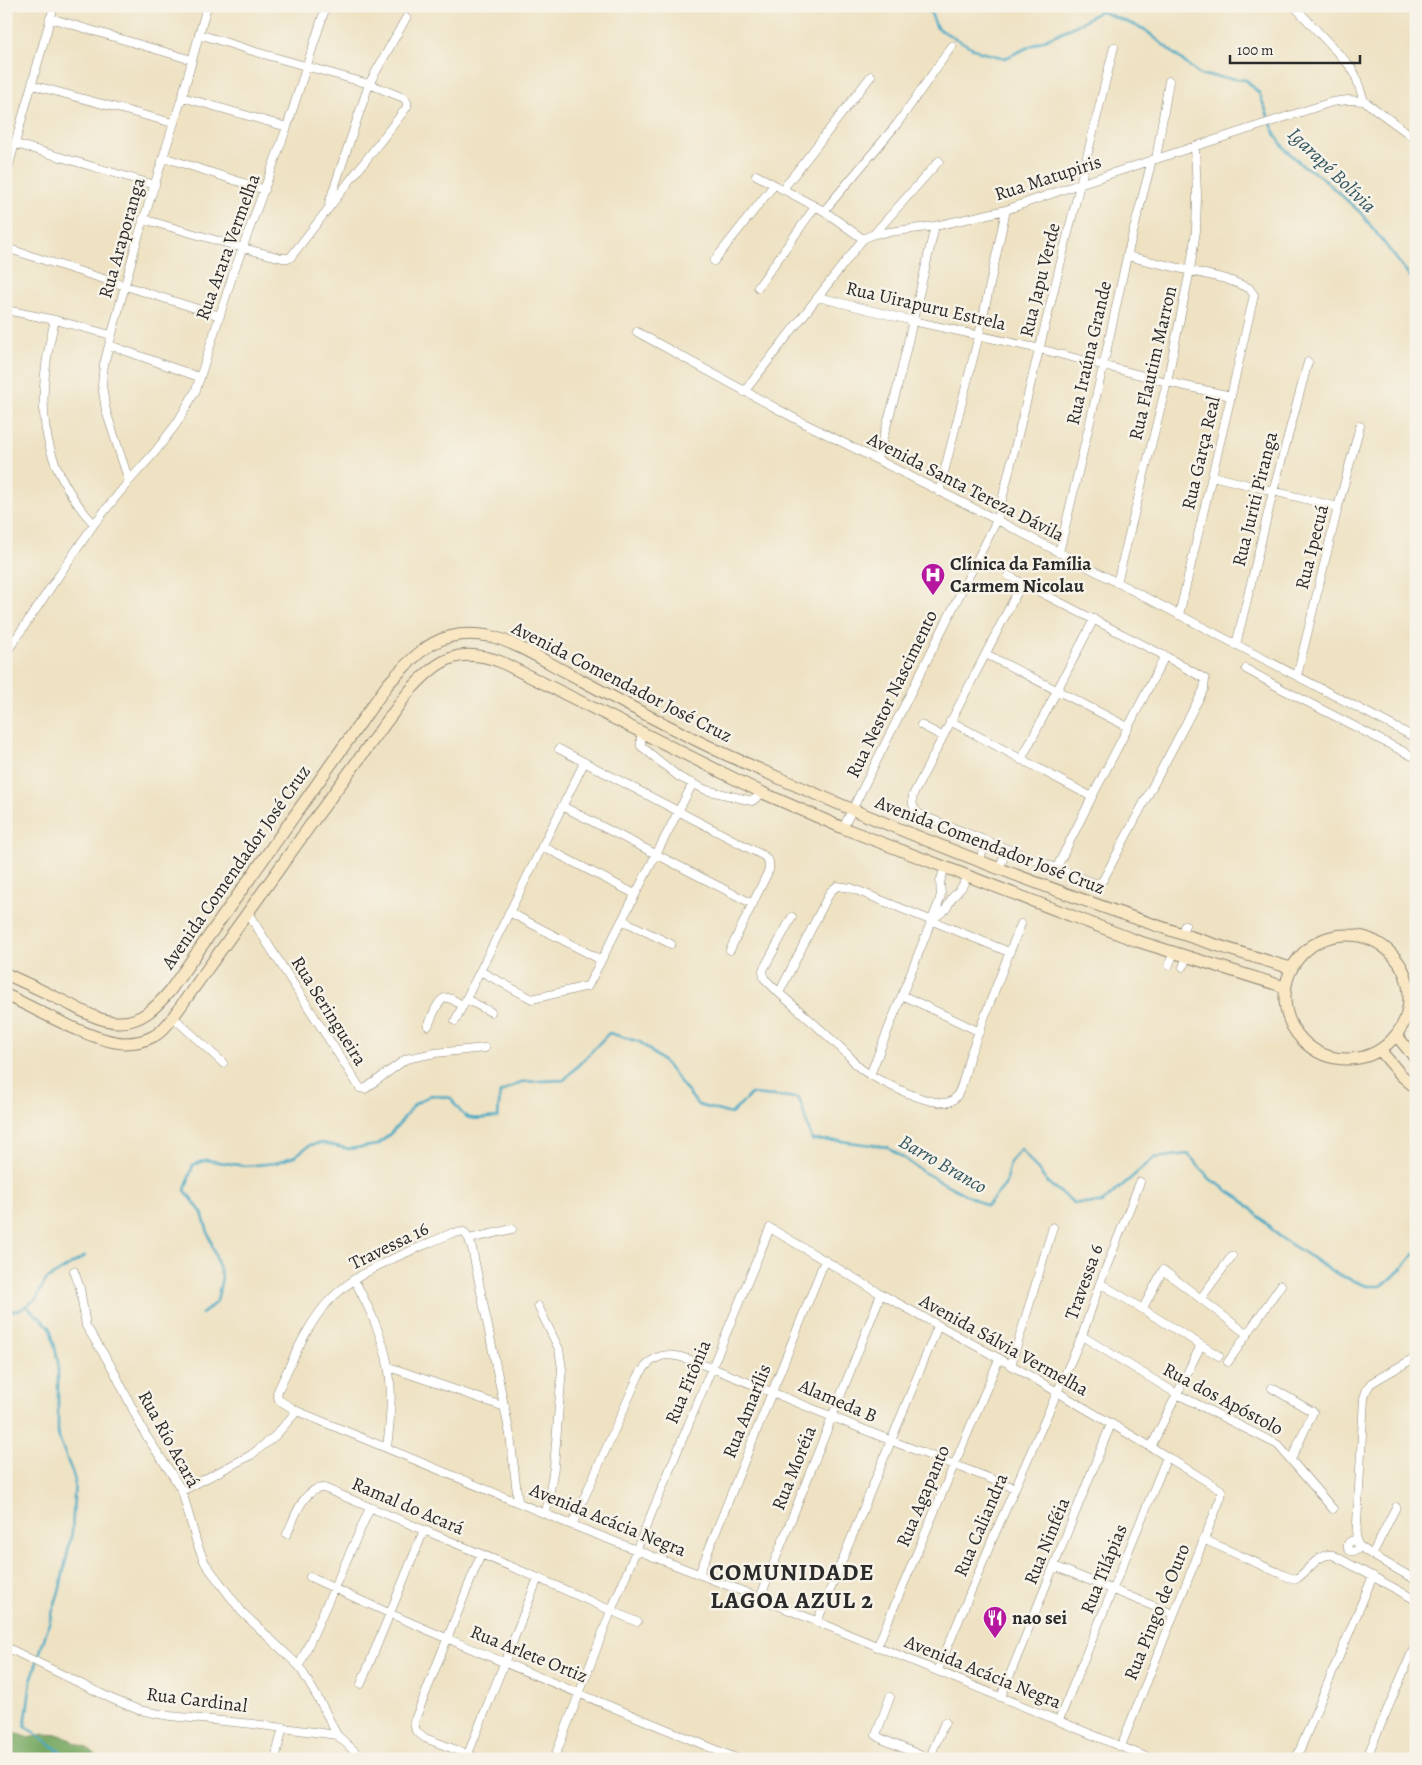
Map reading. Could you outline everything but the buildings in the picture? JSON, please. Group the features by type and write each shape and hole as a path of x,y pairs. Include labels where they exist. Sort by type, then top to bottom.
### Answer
{"street":[{"path":"6,175 54,6"},
{"name":"Rua Araporanga","path":"129,481 108,422 102,386 104,364 124,285 182,97 207,6"},
{"path":"1294,6 1350,66 1355,74 1364,102 1416,138"},
{"name":"Rua Arara Vermelha","path":"6,653 94,524 129,481 156,452 177,423 196,390 243,248 266,190 324,7"},
{"path":"50,18 192,60"},
{"path":"327,210 369,84 406,18"},
{"path":"143,219 243,248 286,259 290,258 296,253 407,107 407,102 404,98 369,84 199,34"},
{"path":"824,211 898,124 952,46"},
{"name":"Rua Japu Verde","path":"997,520 1114,47"},
{"path":"783,189 871,76"},
{"name":"Rua Iraúna Grande","path":"1058,553 1104,367 1128,256 1154,159 1169,81"},
{"path":"32,85 173,123"},
{"path":"182,97 287,127"},
{"name":"Rua Matupiris","path":"744,392 863,239 874,234 935,226 1006,210 1154,159 1332,102 1348,100 1364,102"},
{"path":"16,144 155,185"},
{"name":"Rua Flautim Marron","path":"1117,583 1167,382 1190,270 1196,231 1195,146"},
{"path":"163,157 266,190"},
{"path":"874,234 939,160"},
{"path":"756,175 824,211 863,239"},
{"path":"714,261 774,185"},
{"path":"758,287 815,207"},
{"path":"939,492 978,336 1006,210"},
{"path":"877,459 897,389 935,226"},
{"path":"6,248 220,316"},
{"path":"1128,256 1190,270"},
{"name":"Rua Garça Real","path":"1179,615 1232,396 1253,299 1253,291 1249,288 1226,279 1190,270"},
{"name":"Rua Uirapuru Estrela","path":"818,298 1040,349 1104,367 1232,396"},
{"path":"6,310 55,320 111,335"},
{"path":"55,320 44,380 47,440 58,470 70,493 94,524"},
{"name":"Avenida Santa Tereza Dávila","path":"637,332 744,392 997,520 1416,738"},
{"path":"109,345 199,377"},
{"name":"Rua Juriti Piranga","path":"1236,645 1273,492 1308,362"},
{"name":"Rua Ipecuá","path":"1297,676 1338,507 1360,426"},
{"path":"1212,476 1338,507"},
{"name":"Rua Nestor Nascimento","path":"843,828 997,520"},
{"path":"1009,576 1165,656 1205,679 1204,689 1103,880 1097,884 923,816 914,808 912,803 913,795 942,736 1022,583"},
{"path":"1021,760 1094,619"},
{"name":"Avenida Comendador José Cruz","path":"6,974 104,1019 118,1022 133,1020 147,1014 169,992 388,684 423,649 431,644 459,635 473,634 492,636 507,642 695,740 852,810 999,869 1291,968"},
{"name":"Avenida Comendador José Cruz","path":"6,995 80,1030 106,1040 124,1043 139,1042 156,1035 173,1017 407,694 435,666 453,657 471,654 501,662 763,793 843,828 1137,941 1174,952 1185,962 1285,987"},
{"path":"986,654 1128,727"},
{"path":"1056,869 1165,656"},
{"path":"1246,669 1416,758"},
{"path":"950,721 1092,797"},
{"path":"921,724 942,736"},
{"path":"641,733 641,746 679,777 706,790 752,801 763,793"},
{"path":"559,749 764,856 769,862 769,870 730,950"},
{"path":"455,1021 584,762"},
{"path":"480,971 532,999 588,986 693,783"},
{"path":"562,806 752,904"},
{"path":"982,853 987,841"},
{"path":"542,846 635,894"},
{"path":"999,869 1007,849"},
{"path":"870,1075 941,897 940,882 945,867"},
{"path":"932,921 946,909 968,876"},
{"path":"779,993 830,892 837,886 851,888 1009,952"},
{"path":"509,912 601,960"},
{"name":"Rua Seringueira","path":"248,913 360,1088 365,1088 406,1059 435,1053 485,1048"},
{"path":"792,917 765,965 762,975 768,983 870,1075 923,1100 942,1104 948,1104 953,1101 959,1092 970,1057 1021,924"},
{"path":"622,920 671,944"},
{"path":"1334,936 1362,937 1380,945 1400,964 1409,990 1406,1018 1396,1035 1380,1050 1364,1057 1346,1060 1328,1057 1312,1049 1299,1037 1289,1022 1284,1004 1285,987 1291,968 1309,947 1334,936"},
{"path":"1169,965 1174,952"},
{"path":"902,995 980,1032"},
{"path":"428,1026 440,1001 444,998 464,1002 491,1012"},
{"path":"173,1017 223,1064"},
{"path":"1396,1035 1416,1059"},
{"path":"1380,1050 1401,1075 1416,1088"},
{"name":"Travessa 6","path":"1056,1393 1082,1336 1100,1283 1140,1182"},
{"path":"1011,1365 1053,1227"},
{"name":"Avenida Sálvia Vermelha","path":"770,1228 881,1294 1011,1365 1221,1490"},
{"name":"Rua Fitônia","path":"580,1692 611,1611 770,1228"},
{"path":"512,1229 469,1240 505,1407 518,1502"},
{"name":"Travessa 16","path":"277,1398 277,1393 313,1322 334,1295 354,1279 371,1269 452,1233 464,1232 469,1240"},
{"path":"1201,1298 1232,1256"},
{"name":"Rua Amarílis","path":"698,1574 825,1260"},
{"path":"1143,1308 1163,1270 1248,1334"},
{"name":"Rua Río Acará","path":"74,1271 80,1288 86,1326 113,1369 145,1434 182,1491 205,1563 242,1612 299,1666 337,1735"},
{"path":"354,1279 379,1334 389,1367 390,1426 387,1447"},
{"path":"1100,1283 1219,1356"},
{"path":"1228,1362 1281,1285"},
{"name":"Rua Moréia","path":"760,1598 881,1294"},
{"path":"538,1306 559,1349 562,1369 554,1467 546,1513"},
{"path":"817,1622 938,1326"},
{"name":"Rua dos Apóstolo","path":"1082,1336 1177,1394 1278,1445 1333,1509"},
{"path":"1151,1447 1201,1345"},
{"name":"Alameda B","path":"572,1525 638,1377 649,1362 660,1356 670,1355 712,1368 773,1391 892,1441 1015,1488"},
{"path":"1416,1357 1370,1384 1364,1398 1357,1543 1372,1555 1416,1580"},
{"name":"Rua Agapanto","path":"877,1647 1000,1359"},
{"path":"389,1367 505,1407"},
{"path":"1272,1388 1313,1412 1291,1460"},
{"name":"Rua Caliandra","path":"938,1670 1056,1393"},
{"name":"Avenida Acácia Negra","path":"277,1398 283,1404 297,1411 572,1525 760,1598 1151,1759"},
{"path":"182,1491 256,1452 275,1436 297,1411"},
{"name":"Rua Ninféia","path":"1001,1697 1111,1424"},
{"name":"Rua Tilápias","path":"1059,1720 1167,1457"},
{"name":"Ramal do Acará","path":"287,1534 307,1494 314,1489 329,1490 538,1578 611,1611"},
{"name":"Rua Pingo de Ouro","path":"1121,1746 1221,1497 1221,1490"},
{"path":"1372,1555 1396,1507"},
{"path":"299,1666 370,1508"},
{"path":"361,1684 424,1530"},
{"path":"1203,1539 1296,1579 1303,1575 1319,1557 1327,1554 1341,1558 1416,1600"},
{"path":"480,1759 425,1738 416,1731 414,1722 481,1554"},
{"path":"1054,1566 1173,1614"},
{"name":"Rua Arlete Ortiz","path":"310,1576 505,1663 580,1692 738,1759"},
{"path":"1296,1759 1373,1576"},
{"path":"468,1754 538,1578"},
{"path":"611,1611 636,1622"},
{"path":"1366,1759 1416,1643"},
{"name":"Rua Cardinal","path":"6,1647 112,1699 139,1710 170,1716 282,1727 337,1735"},
{"path":"554,1759 580,1692"},
{"path":"890,1697 876,1734 890,1742 929,1759 944,1722"},
{"path":"275,1759 282,1727"},
{"path":"337,1735 363,1759"}],"green space":[{"path":"14,1732 29,1738 44,1734 60,1735 87,1748 100,1759 6,1759 6,1733"}],"waterway":[{"name":"Igarapé Bolívia","path":"928,6 937,28 980,52 1005,58 1079,24 1100,11 1144,29 1200,75 1246,80 1259,93 1276,136 1286,150 1301,164 1320,176 1360,212 1416,284"},
{"name":"Barro Branco","path":"202,1314 217,1301 222,1277 202,1213 185,1190 193,1165 206,1160 245,1166 276,1163 295,1156 310,1145 322,1143 349,1149 378,1145 395,1129 415,1104 431,1095 451,1098 461,1112 470,1118 498,1117 500,1093 521,1082 564,1080 609,1033 640,1042 666,1064 698,1105 731,1114 751,1094 799,1098 812,1140 840,1141 888,1147 923,1172 987,1206 1005,1185 1010,1162 1021,1149 1048,1183 1074,1203 1102,1203 1154,1158 1188,1154 1210,1179 1241,1199 1281,1238 1337,1274 1367,1286 1381,1286 1391,1279 1416,1252"},
{"path":"6,1312 20,1310 36,1299 46,1280 85,1256"},
{"path":"26,1306 50,1327 58,1361 58,1435 75,1480 72,1532 60,1588 31,1681 25,1726 61,1752 65,1759"}],"place":[{"name":"Clínica da Família Carmem Nicolau","path":"933,596"},
{"name":"nao sei","path":"995,1639"}],"district":[{"name":"COMUNIDADE LAGOA AZUL 2","path":"792,1586"}]}
